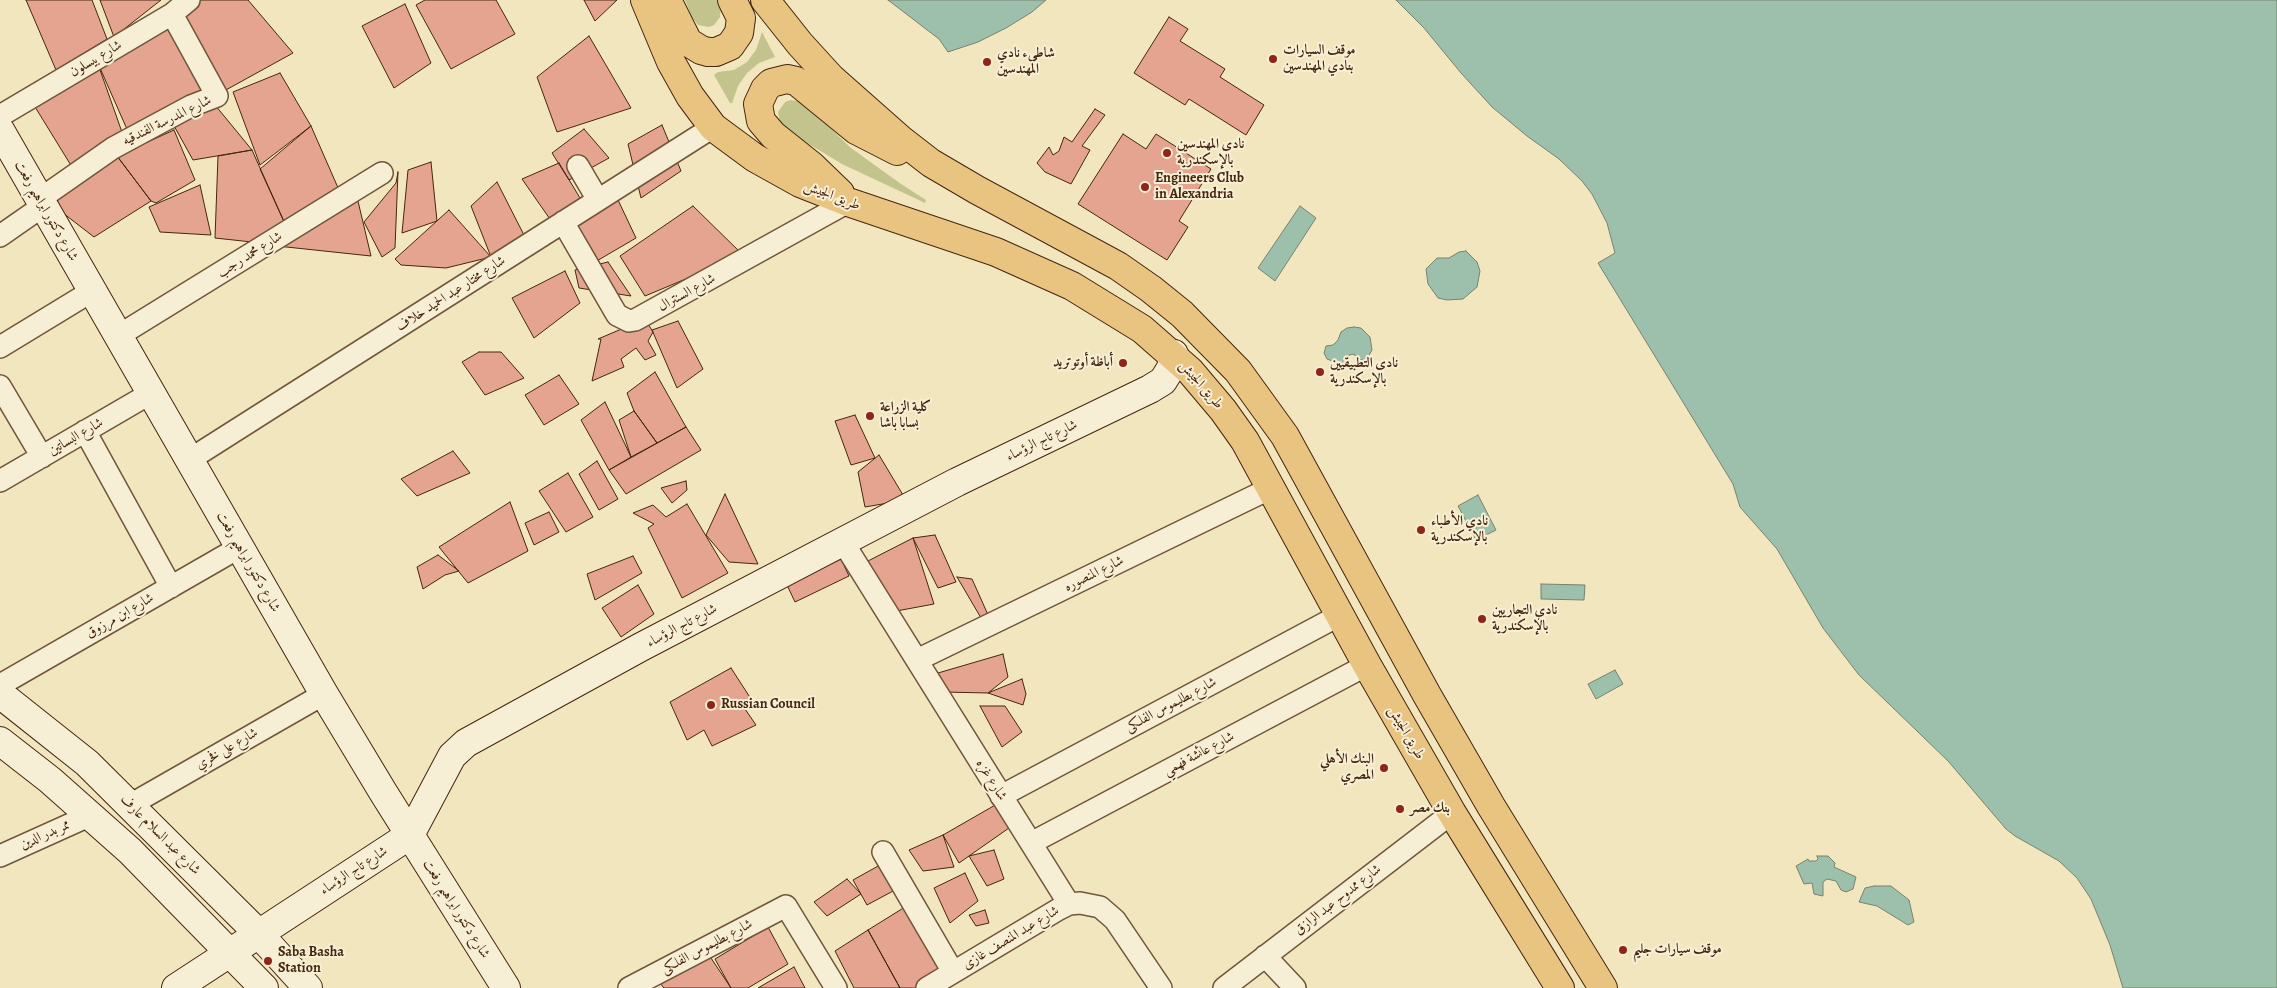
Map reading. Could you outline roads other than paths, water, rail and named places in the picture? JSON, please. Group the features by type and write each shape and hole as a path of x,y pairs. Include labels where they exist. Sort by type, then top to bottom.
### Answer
{"highway":[{"name":"طريق الجيش","path":"645,0 672,62 690,96 713,127 755,158 800,184 996,252 1035,268 1108,306 1174,354 1223,410 1245,442 1367,665 1452,813 1560,988"},
{"path":"667,0 688,42 708,52 716,52 730,46 739,34 740,18 732,0"},
{"path":"765,0 800,44 831,78 864,110 931,163"},
{"path":"848,202 812,166 772,134 761,121 758,104 765,89 771,83 788,79 796,81 856,130 892,149 931,163 1118,266 1182,314 1238,371 1285,436 1432,704 1491,806 1603,988"}],"street":[{"name":"شارع بيسلون","path":"0,116 172,14 190,0"},
{"name":"شارع المدرسة الفندقيه","path":"42,202 113,148 191,106 217,96 172,14"},
{"name":"شارع مختار عبد الحميد خلاف","path":"190,460 713,127"},
{"name":"شارع دكتور ابراهيم رفعت","path":"0,130 324,694 506,988"},
{"path":"578,166 598,200"},
{"name":"شارع محمد رجب","path":"118,336 382,173"},
{"path":"0,236 42,202"},
{"name":"شارع السنترال","path":"563,222 617,315 629,321 635,320 848,202"},
{"path":"0,347 92,291"},
{"name":"شارع تاج الرؤساء","path":"176,988 410,835 452,756 466,744 634,651 957,482 1150,390 1163,381 1171,368 1174,354"},
{"path":"0,386 42,457"},
{"name":"شارع البساتين","path":"0,480 151,393"},
{"path":"85,432 171,587"},
{"name":"شارع المنصوره","path":"917,660 1270,488"},
{"name":"شارع غزه","path":"843,542 1069,904"},
{"name":"شارع ابن مرزوق","path":"0,685 240,547"},
{"name":"شارع بطليموس الفلكى","path":"1001,796 1340,615"},
{"name":"شارع عائشة فهمي","path":"1031,843 1367,665"},
{"name":"شارع عبد السلام عارف","path":"0,694 87,763 258,933 308,988"},
{"name":"شارع على فخري","path":"130,805 324,694"},
{"path":"0,741 91,815 130,851 264,988"},
{"name":"شارع ممدوح عبد الرازق","path":"1224,988 1452,813"},
{"name":"ممر بدر الدين","path":"0,856 91,815"},
{"path":"883,852 953,972"},
{"path":"1069,904 1090,904 1108,913 1115,920 1161,988"},
{"name":"شارع عبد المنصف غازى","path":"927,988 1069,904"},
{"name":"شارع بطليموس الفلكى","path":"629,988 786,906 836,988"},
{"path":"1265,956 1294,988"}],"place":[{"name":"موقف السيارات بنادي المهندسين","path":"1273,59"},
{"name":"شاطيء نادي المهندسين","path":"987,62"},
{"name":"نادي المهندسين بالإسكندرية","path":"1167,153"},
{"name":"Engineers Club in Alexandria","path":"1145,187"},
{"name":"أباظة أوتوتريد","path":"1123,363"},
{"name":"نادي التطبيقيين بالإسكندرية","path":"1320,372"},
{"name":"كلية الزراعة بسابا باشا","path":"870,416"},
{"name":"نادي الأطباء بالإسكندرية","path":"1421,530"},
{"name":"نادي التجاريين بالإسكندرية","path":"1482,619"},
{"name":"Russian Council","path":"711,705"},
{"name":"البنك الأهلي المصري","path":"1384,768"},
{"name":"بنك مصر","path":"1400,809"},
{"name":"موقف سيارات جليم","path":"1623,950"},
{"name":"Saba Basha Station","path":"268,961"}]}
